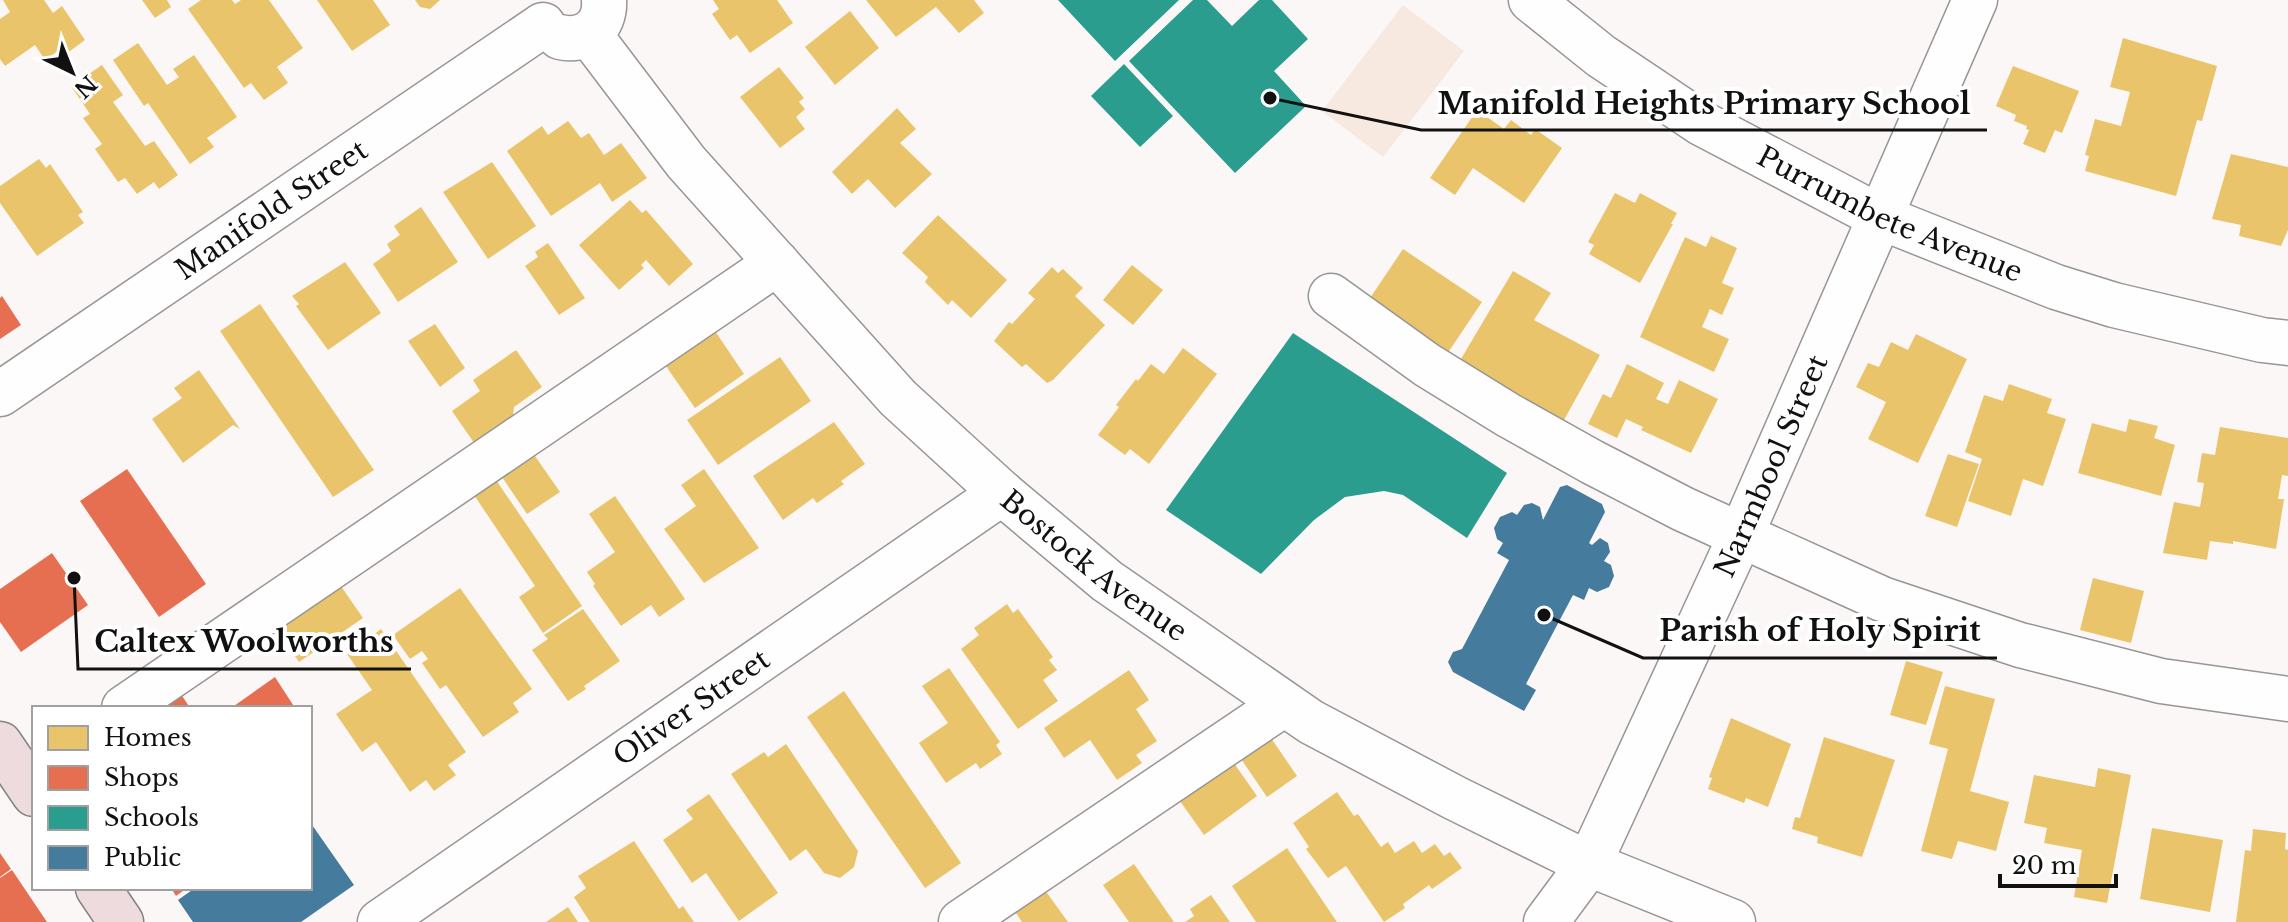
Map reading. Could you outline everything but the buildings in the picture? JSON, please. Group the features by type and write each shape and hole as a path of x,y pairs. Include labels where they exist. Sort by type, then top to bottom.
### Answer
{"main road":[{"path":"99,890 121,922"}],"street":[{"name":"Purrumbete Avenue","path":"1531,0 1601,56 1701,123 1880,217 2056,287 2114,305 2262,340 2288,343"},
{"name":"Narmbool Street","path":"1546,922 1589,864 1741,535 1975,0"},
{"path":"541,12 551,32 569,39 596,17"},
{"name":"Manifold Street","path":"0,394 541,12"},
{"name":"Bostock Avenue","path":"596,17 686,162 898,398 1002,493 1107,581 1311,722 1589,864 1733,922"},
{"path":"127,706 777,263"},
{"path":"1331,296 1427,365 1508,415 1683,509 1882,599 2020,645 2161,681 2288,699"},
{"name":"Oliver Street","path":"380,922 1002,493"},
{"path":"961,922 1284,704"}],"shaded area":[{"path":"1403,5 1464,51 1383,157 1322,111"}],"place":[{"name":"Manifold Heights Primary School","path":"1270,98"},
{"name":"Caltex Woolworths","path":"74,578"},
{"name":"Parish of Holy Spirit","path":"1544,615"}]}
